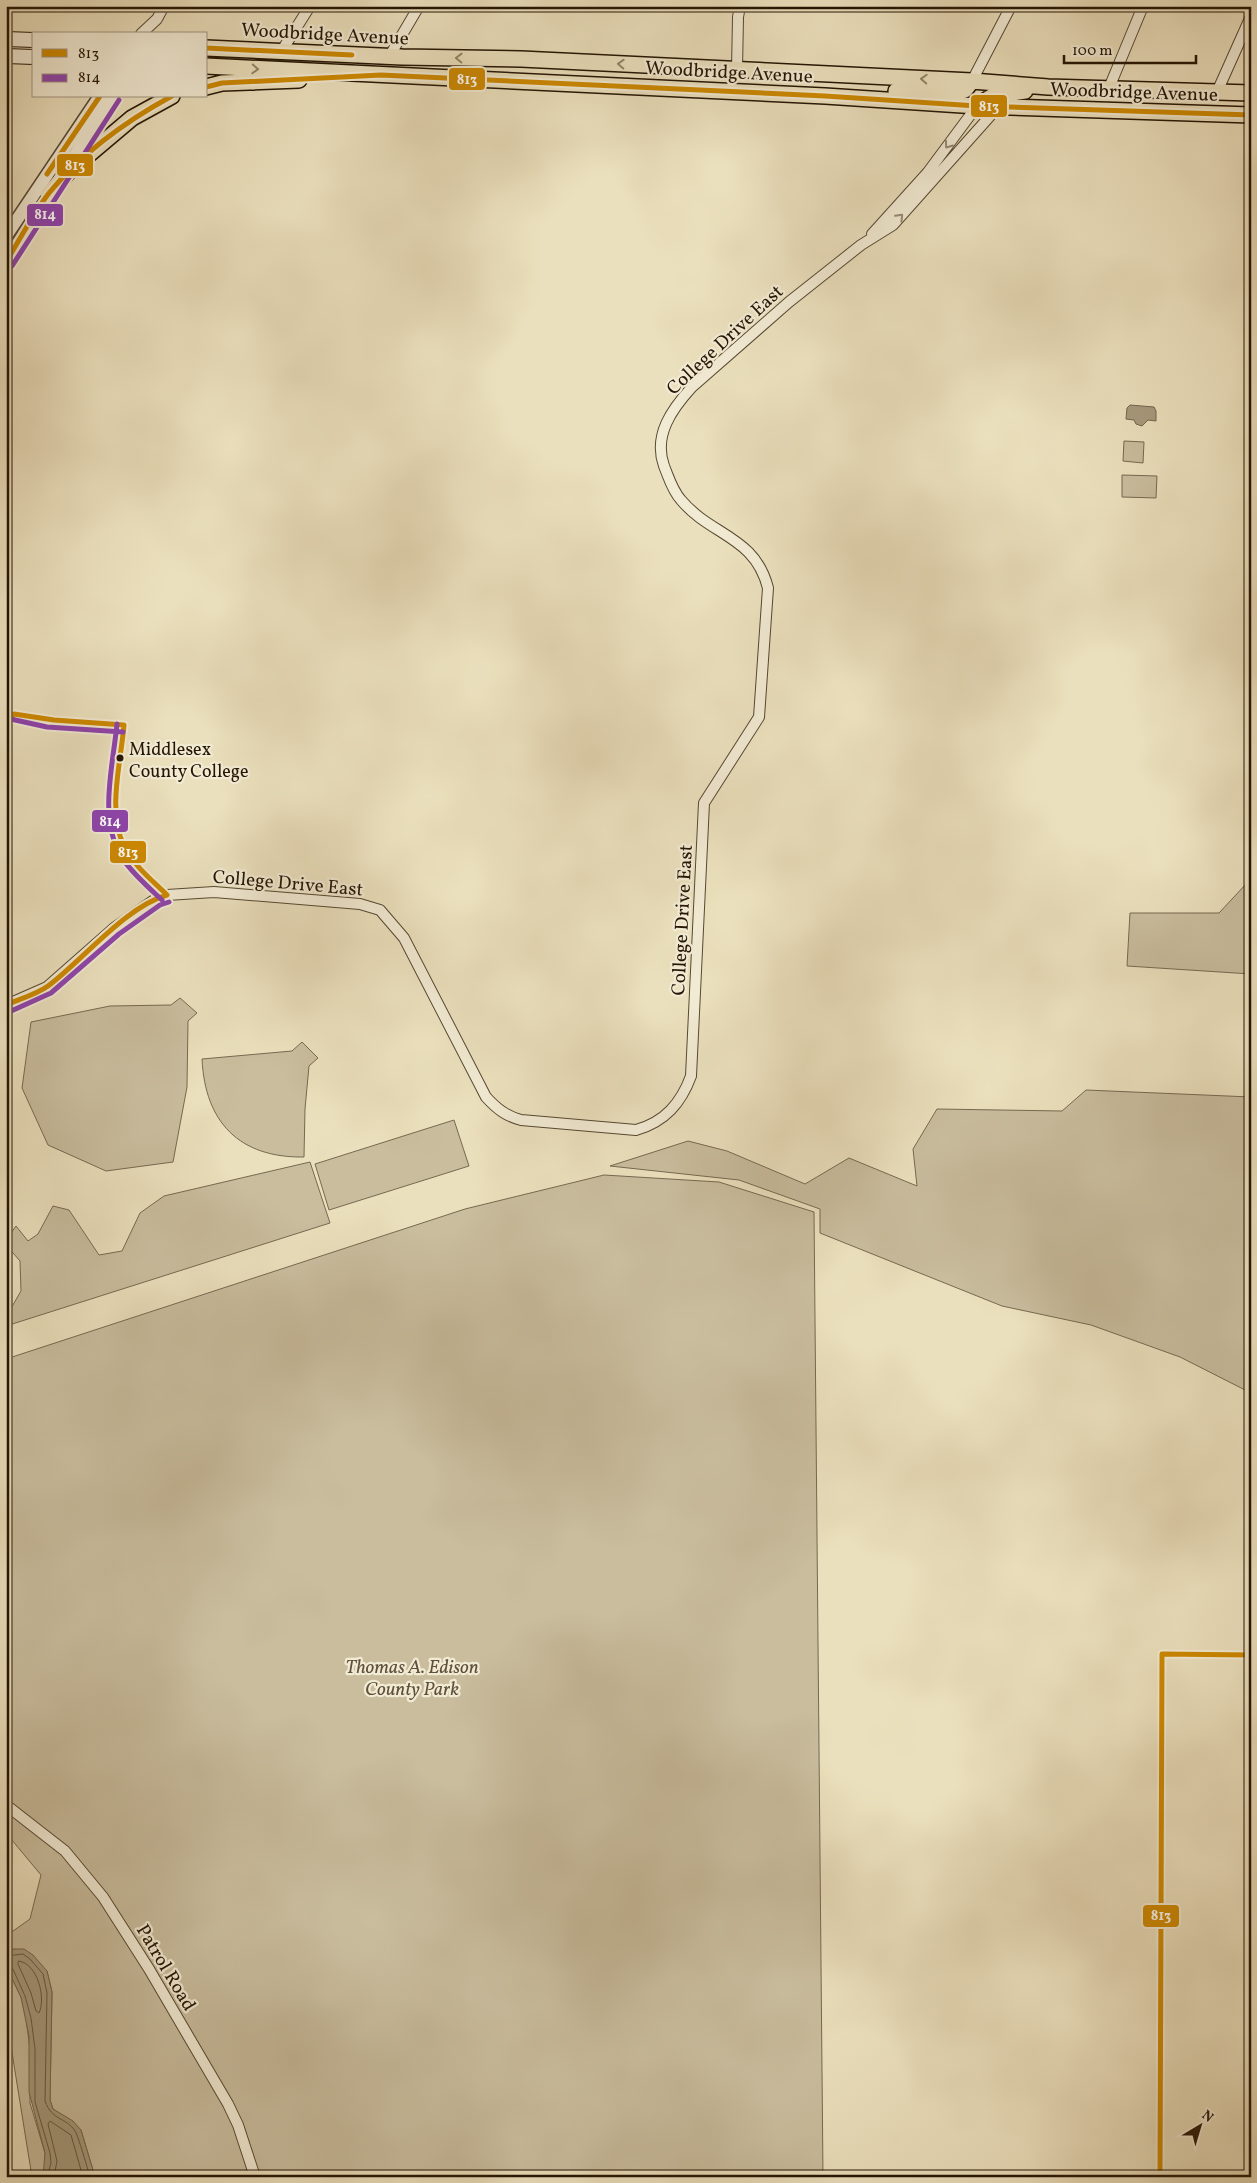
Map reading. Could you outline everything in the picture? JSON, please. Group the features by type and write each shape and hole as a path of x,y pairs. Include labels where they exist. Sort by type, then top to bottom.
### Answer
{"main road":[{"path":"6,39 32,40"},
{"name":"Woodbridge Avenue","path":"208,48 389,57 521,59 972,81 1048,87 1251,93"},
{"path":"6,56 32,58"},
{"name":"Woodbridge Avenue","path":"208,66 825,96 977,106 1251,115"},
{"path":"208,87 222,84 381,75"},
{"path":"825,96 874,90 956,92 965,90 972,81"},
{"path":"977,106 993,96 1048,87"},
{"path":"48,195 68,172 132,118 168,98"}],"street":[{"path":"154,32 157,19 164,6"},
{"path":"281,52 310,6"},
{"path":"389,57 419,6"},
{"path":"737,70 740,6"},
{"path":"972,81 1011,6"},
{"path":"1108,88 1143,6"},
{"path":"1217,92 1251,16"},
{"path":"143,32 157,19"},
{"path":"6,236 99,98"},
{"path":"6,262 112,98"},
{"path":"861,245 928,172 977,106"},
{"name":"College Drive East","path":"6,1005 47,987 114,928 157,898 167,895 214,892 360,904 380,910 404,938 486,1097 497,1109 510,1117 527,1120 636,1130 650,1126 662,1118 675,1106 685,1092 691,1076 704,803 759,717 768,604 764,573 754,557 692,511 672,487 663,461 662,437 668,417 692,387 789,302 861,245 893,225 999,106"},
{"name":"Patrol Road","path":"6,1805 65,1852 103,1897 149,1969 228,2104 238,2125 255,2177"}],"green space":[{"path":"1124,441 1144,442 1143,463 1123,461"},
{"path":"1122,475 1157,476 1156,498 1122,497"},
{"path":"1246,884 1251,884 1251,974 1127,966 1130,913 1219,913"},
{"path":"180,998 197,1013 188,1021 187,1087 173,1162 106,1171 48,1145 22,1088 31,1022 110,1006 171,1005"},
{"path":"302,1042 318,1058 309,1066 305,1109 304,1157 281,1156 261,1151 244,1143 230,1132 218,1118 210,1101 202,1059 292,1051"},
{"path":"1086,1090 1251,1097 1251,1393 1180,1357 1091,1325 1002,1306 820,1233 820,1209 739,1180 610,1166 688,1141 727,1151 805,1184 849,1158 917,1186 913,1149 937,1109 1062,1111"},
{"path":"454,1120 469,1166 329,1210 315,1164"},
{"path":"310,1162 330,1223 6,1326 6,1317 21,1291 20,1261 6,1245 6,1240 16,1226 28,1241 38,1234 53,1206 69,1210 99,1255 122,1251 140,1213 164,1196"},
{"name":"Thomas A. Edison County Park","path":"604,1175 719,1182 814,1212 823,2177 95,2177 81,2130 53,2109 50,2100 52,1992 47,1971 14,1949 6,1952 6,1936 30,1919 41,1875 6,1833 6,1359 465,1209"},
{"path":"6,1966 21,1997 26,2019 30,2049 30,2103 45,2153 46,2162 43,2177 32,2177 6,2015"}],"water":[{"path":"1130,405 1154,407 1156,421 1148,420 1142,426 1136,424 1134,420 1126,419 1127,408"},
{"path":"14,1949 24,1949 33,1955 47,1971 52,1992 50,2100 53,2109 73,2121 81,2130 95,2177 43,2177 45,2153 29,2092 29,2036 21,1997 6,1966 6,1952"}],"transit line":[{"name":"813","path":"208,48 352,55"},
{"name":"813","path":"208,86 222,83 381,75 825,96 977,106 1251,115"},
{"name":"813","path":"47,174 99,98"},
{"name":"813","path":"6,262 43,201 62,178 90,151 138,116 169,98"},
{"name":"814","path":"12,266 119,100"},
{"name":"813","path":"6,726 14,714 54,720 124,725 116,786 116,818 119,832 124,846 133,860 167,895 151,901 120,922 44,989 6,1005"},
{"name":"814","path":"6,718 47,727 123,732"},
{"name":"814","path":"117,724 109,792 109,810 115,843 126,864 162,900"},
{"name":"814","path":"9,1012 51,993 119,934 160,905 169,902"},
{"name":"813","path":"1162,1654 1251,1655"},
{"name":"813","path":"1160,2177 1162,1654"}],"place":[{"name":"Middlesex County College","path":"120,758"}]}
